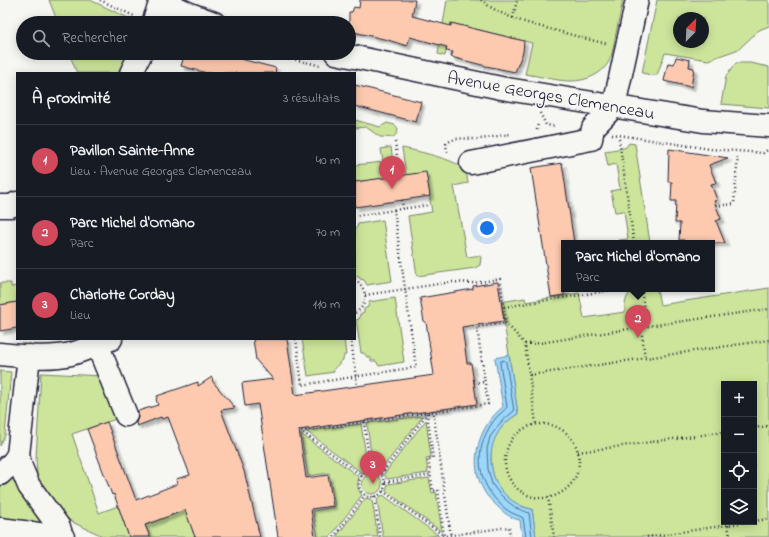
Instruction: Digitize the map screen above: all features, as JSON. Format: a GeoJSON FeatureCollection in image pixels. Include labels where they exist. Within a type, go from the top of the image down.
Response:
{"type":"FeatureCollection","features":[{"type":"Feature","properties":{"kind":"main road"},"geometry":{"type":"LineString","coordinates":[[150,16],[161,0],[195,16]]}},
{"type":"Feature","properties":{"kind":"main road"},"geometry":{"type":"LineString","coordinates":[[471,163],[591,139],[593,128],[614,106],[637,0]]}},
{"type":"Feature","properties":{"kind":"main road"},"geometry":{"type":"LineString","coordinates":[[132,72],[138,60]]}},
{"type":"Feature","properties":{"kind":"main road","name":"Avenue Georges Clemenceau"},"geometry":{"type":"LineString","coordinates":[[331,60],[703,121],[769,126]]}},
{"type":"Feature","properties":{"kind":"main road"},"geometry":{"type":"LineString","coordinates":[[0,206],[11,206],[16,204]]}},
{"type":"Feature","properties":{"kind":"main road"},"geometry":{"type":"LineString","coordinates":[[0,354],[54,356],[70,354],[104,342],[126,415]]}},
{"type":"Feature","properties":{"kind":"main road"},"geometry":{"type":"LineString","coordinates":[[29,356],[18,455],[29,486],[59,528],[63,537]]}},
{"type":"Feature","properties":{"kind":"main road"},"geometry":{"type":"LineString","coordinates":[[0,474],[18,455]]}},
{"type":"Feature","properties":{"kind":"main road"},"geometry":{"type":"LineString","coordinates":[[0,530],[63,537]]}},
{"type":"Feature","properties":{"kind":"path"},"geometry":{"type":"LineString","coordinates":[[100,0],[136,16]]}},
{"type":"Feature","properties":{"kind":"path"},"geometry":{"type":"LineString","coordinates":[[481,0],[486,5],[513,18],[549,29],[613,45]]}},
{"type":"Feature","properties":{"kind":"path"},"geometry":{"type":"LineString","coordinates":[[513,18],[517,0]]}},
{"type":"Feature","properties":{"kind":"path"},"geometry":{"type":"LineString","coordinates":[[535,134],[538,123]]}},
{"type":"Feature","properties":{"kind":"path"},"geometry":{"type":"LineString","coordinates":[[447,152],[446,144],[450,140],[456,138],[479,139],[516,133]]}},
{"type":"Feature","properties":{"kind":"path"},"geometry":{"type":"LineString","coordinates":[[607,134],[710,149],[763,153],[769,148]]}},
{"type":"Feature","properties":{"kind":"path"},"geometry":{"type":"LineString","coordinates":[[618,139],[634,240]]}},
{"type":"Feature","properties":{"kind":"path"},"geometry":{"type":"LineString","coordinates":[[395,142],[399,169]]}},
{"type":"Feature","properties":{"kind":"path"},"geometry":{"type":"LineString","coordinates":[[716,206],[734,204],[738,155]]}},
{"type":"Feature","properties":{"kind":"path"},"geometry":{"type":"LineString","coordinates":[[402,200],[403,209]]}},
{"type":"Feature","properties":{"kind":"path"},"geometry":{"type":"LineString","coordinates":[[356,216],[428,205]]}},
{"type":"Feature","properties":{"kind":"path"},"geometry":{"type":"LineString","coordinates":[[296,340],[302,385],[416,367],[394,210]]}},
{"type":"Feature","properties":{"kind":"path"},"geometry":{"type":"LineString","coordinates":[[356,280],[364,288],[365,295],[363,306],[356,312]]}},
{"type":"Feature","properties":{"kind":"path"},"geometry":{"type":"LineString","coordinates":[[365,295],[452,282],[473,283],[500,280],[506,323],[525,344],[536,424]]}},
{"type":"Feature","properties":{"kind":"path"},"geometry":{"type":"LineString","coordinates":[[504,307],[599,292]]}},
{"type":"Feature","properties":{"kind":"path"},"geometry":{"type":"LineString","coordinates":[[641,292],[647,326]]}},
{"type":"Feature","properties":{"kind":"path"},"geometry":{"type":"LineString","coordinates":[[525,344],[769,309]]}},
{"type":"Feature","properties":{"kind":"path"},"geometry":{"type":"LineString","coordinates":[[362,476],[301,431],[488,404],[477,327],[506,323]]}},
{"type":"Feature","properties":{"kind":"path"},"geometry":{"type":"LineString","coordinates":[[641,327],[645,358]]}},
{"type":"Feature","properties":{"kind":"path"},"geometry":{"type":"LineString","coordinates":[[351,340],[357,386]]}},
{"type":"Feature","properties":{"kind":"path"},"geometry":{"type":"LineString","coordinates":[[530,375],[769,340]]}},
{"type":"Feature","properties":{"kind":"path"},"geometry":{"type":"LineString","coordinates":[[474,383],[485,382]]}},
{"type":"Feature","properties":{"kind":"path"},"geometry":{"type":"LineString","coordinates":[[433,411],[451,536]]}},
{"type":"Feature","properties":{"kind":"path"},"geometry":{"type":"LineString","coordinates":[[381,474],[427,413]]}},
{"type":"Feature","properties":{"kind":"path"},"geometry":{"type":"LineString","coordinates":[[427,413],[433,458],[428,460],[430,475],[433,491],[438,490],[444,536]]}},
{"type":"Feature","properties":{"kind":"path"},"geometry":{"type":"LineString","coordinates":[[364,422],[371,471]]}},
{"type":"Feature","properties":{"kind":"path"},"geometry":{"type":"LineString","coordinates":[[545,424],[562,430],[569,436],[578,452],[579,462],[573,481],[557,494],[548,497],[531,496],[517,488],[508,474],[505,458],[510,442],[521,430],[528,426],[545,424]]}},
{"type":"Feature","properties":{"kind":"path"},"geometry":{"type":"LineString","coordinates":[[757,428],[769,426]]}},
{"type":"Feature","properties":{"kind":"path"},"geometry":{"type":"LineString","coordinates":[[578,452],[721,432]]}},
{"type":"Feature","properties":{"kind":"path"},"geometry":{"type":"LineString","coordinates":[[371,471],[381,474],[385,482],[383,491],[377,496],[371,497],[365,495],[360,486],[360,479],[362,476],[371,471]]}},
{"type":"Feature","properties":{"kind":"path"},"geometry":{"type":"LineString","coordinates":[[385,482],[430,475]]}},
{"type":"Feature","properties":{"kind":"path"},"geometry":{"type":"LineString","coordinates":[[383,491],[444,536]]}},
{"type":"Feature","properties":{"kind":"path"},"geometry":{"type":"LineString","coordinates":[[334,537],[365,495]]}},
{"type":"Feature","properties":{"kind":"path"},"geometry":{"type":"LineString","coordinates":[[374,496],[380,537]]}},
{"type":"Feature","properties":{"kind":"path"},"geometry":{"type":"LineString","coordinates":[[548,497],[554,537]]}},
{"type":"Feature","properties":{"kind":"path"},"geometry":{"type":"LineString","coordinates":[[757,521],[769,519]]}},
{"type":"Feature","properties":{"kind":"path"},"geometry":{"type":"LineString","coordinates":[[646,537],[671,535],[728,525],[730,537]]}},
{"type":"Feature","properties":{"kind":"path"},"geometry":{"type":"LineString","coordinates":[[438,537],[509,527],[510,537]]}},
{"type":"Feature","properties":{"kind":"green space"},"geometry":{"type":"Polygon","coordinates":[[[49,0],[90,0],[124,16],[55,16],[49,0]]]}},
{"type":"Feature","properties":{"kind":"green space"},"geometry":{"type":"Polygon","coordinates":[[[447,0],[623,0],[613,48],[608,63],[597,74],[582,80],[566,81],[525,74],[532,43],[451,23],[445,56],[438,54],[447,0]]]}},
{"type":"Feature","properties":{"kind":"green space"},"geometry":{"type":"Polygon","coordinates":[[[657,0],[769,0],[769,26],[759,30],[739,49],[708,60],[665,53],[657,75],[642,73],[657,0]]]}},
{"type":"Feature","properties":{"kind":"green space"},"geometry":{"type":"Polygon","coordinates":[[[72,60],[128,60],[122,72],[77,72],[72,60]]]}},
{"type":"Feature","properties":{"kind":"green space"},"geometry":{"type":"Polygon","coordinates":[[[736,63],[750,63],[769,67],[769,108],[721,104],[726,76],[736,63]]]}},
{"type":"Feature","properties":{"kind":"green space"},"geometry":{"type":"Polygon","coordinates":[[[356,120],[380,127],[387,123],[393,124],[397,127],[398,132],[393,137],[380,137],[366,127],[356,128],[356,120]]]}},
{"type":"Feature","properties":{"kind":"green space"},"geometry":{"type":"Polygon","coordinates":[[[629,143],[635,144],[650,240],[619,240],[628,239],[624,211],[615,212],[611,191],[620,189],[616,164],[608,166],[605,151],[626,147],[629,143]]]}},
{"type":"Feature","properties":{"kind":"green space"},"geometry":{"type":"Polygon","coordinates":[[[391,147],[395,177],[356,182],[356,165],[383,162],[381,149],[391,147]]]}},
{"type":"Feature","properties":{"kind":"green space"},"geometry":{"type":"Polygon","coordinates":[[[402,148],[444,159],[463,168],[467,175],[468,183],[454,186],[467,257],[480,256],[480,265],[475,268],[417,276],[408,216],[432,212],[426,173],[406,175],[402,148]]]}},
{"type":"Feature","properties":{"kind":"green space"},"geometry":{"type":"Polygon","coordinates":[[[383,220],[392,281],[367,285],[364,280],[356,276],[356,228],[358,224],[383,220]]]}},
{"type":"Feature","properties":{"kind":"green space"},"geometry":{"type":"Polygon","coordinates":[[[0,283],[11,283],[11,287],[16,286],[16,302],[0,305],[0,283]]]}},
{"type":"Feature","properties":{"kind":"green space"},"geometry":{"type":"Polygon","coordinates":[[[769,288],[769,537],[536,537],[532,509],[521,506],[511,500],[499,488],[495,481],[491,462],[491,449],[493,441],[504,425],[518,414],[501,302],[525,298],[526,302],[579,293],[584,318],[625,312],[625,302],[631,292],[658,292],[660,305],[769,288]]]}},
{"type":"Feature","properties":{"kind":"green space"},"geometry":{"type":"Polygon","coordinates":[[[395,298],[404,362],[379,366],[376,361],[371,361],[371,358],[367,357],[364,353],[361,353],[356,320],[359,319],[360,314],[364,312],[364,309],[368,307],[369,302],[395,298]]]}},
{"type":"Feature","properties":{"kind":"green space"},"geometry":{"type":"Polygon","coordinates":[[[302,340],[344,340],[346,355],[344,355],[343,360],[339,363],[339,365],[336,366],[334,372],[308,376],[302,340]]]}},
{"type":"Feature","properties":{"kind":"green space"},"geometry":{"type":"Polygon","coordinates":[[[0,371],[11,372],[5,435],[0,446],[0,371]]]}},
{"type":"Feature","properties":{"kind":"green space"},"geometry":{"type":"Polygon","coordinates":[[[41,373],[103,376],[119,418],[72,434],[99,513],[118,506],[129,537],[105,537],[72,522],[61,513],[42,487],[37,475],[36,458],[41,373]]]}},
{"type":"Feature","properties":{"kind":"green space"},"geometry":{"type":"Polygon","coordinates":[[[423,416],[380,471],[373,468],[367,423],[423,416]]]}},
{"type":"Feature","properties":{"kind":"green space"},"geometry":{"type":"Polygon","coordinates":[[[426,420],[431,457],[426,458],[428,473],[387,479],[384,474],[426,420]]]}},
{"type":"Feature","properties":{"kind":"green space"},"geometry":{"type":"Polygon","coordinates":[[[361,424],[368,469],[362,473],[306,431],[361,424]]]}},
{"type":"Feature","properties":{"kind":"green space"},"geometry":{"type":"Polygon","coordinates":[[[301,434],[359,477],[358,487],[362,495],[330,537],[318,537],[313,511],[335,507],[329,473],[308,476],[301,434]]]}},
{"type":"Feature","properties":{"kind":"green space"},"geometry":{"type":"Polygon","coordinates":[[[372,474],[379,477],[382,484],[379,491],[372,494],[365,491],[362,484],[365,477],[372,474]]]}},
{"type":"Feature","properties":{"kind":"green space"},"geometry":{"type":"Polygon","coordinates":[[[12,478],[15,480],[42,523],[0,520],[0,486],[12,478]]]}},
{"type":"Feature","properties":{"kind":"green space"},"geometry":{"type":"Polygon","coordinates":[[[429,478],[432,493],[436,492],[442,532],[386,491],[388,484],[429,478]]]}},
{"type":"Feature","properties":{"kind":"green space"},"geometry":{"type":"Polygon","coordinates":[[[383,495],[438,535],[424,537],[383,537],[377,499],[383,495]]]}},
{"type":"Feature","properties":{"kind":"green space"},"geometry":{"type":"Polygon","coordinates":[[[366,498],[372,500],[378,537],[336,537],[366,498]]]}},
{"type":"Feature","properties":{"kind":"green space"},"geometry":{"type":"Polygon","coordinates":[[[187,509],[191,520],[189,522],[191,521],[193,533],[197,537],[150,537],[145,525],[187,509]]]}},
{"type":"Feature","properties":{"kind":"water"},"geometry":{"type":"Polygon","coordinates":[[[509,355],[518,414],[506,423],[497,434],[492,447],[491,462],[494,478],[502,491],[518,504],[532,509],[536,537],[522,537],[520,520],[510,517],[487,496],[484,492],[476,467],[478,445],[482,434],[495,415],[503,407],[495,358],[509,355]]]}},
{"type":"Feature","properties":{"kind":"building"},"geometry":{"type":"Polygon","coordinates":[[[360,0],[415,0],[412,16],[451,26],[451,23],[524,41],[523,52],[515,72],[451,57],[453,52],[446,51],[447,47],[410,37],[407,46],[356,33],[356,16],[349,16],[349,12],[352,12],[354,7],[359,8],[360,0]]]}},
{"type":"Feature","properties":{"kind":"building"},"geometry":{"type":"Polygon","coordinates":[[[676,57],[690,60],[689,67],[694,68],[691,87],[664,81],[668,63],[674,64],[676,57]]]}},
{"type":"Feature","properties":{"kind":"building"},"geometry":{"type":"Polygon","coordinates":[[[183,60],[245,60],[276,68],[275,72],[203,72],[181,66],[183,60]]]}},
{"type":"Feature","properties":{"kind":"building"},"geometry":{"type":"Polygon","coordinates":[[[356,85],[421,102],[416,122],[356,106],[356,85]]]}},
{"type":"Feature","properties":{"kind":"building"},"geometry":{"type":"Polygon","coordinates":[[[669,149],[728,158],[709,165],[716,183],[711,184],[717,200],[714,201],[721,219],[716,221],[725,243],[715,243],[715,240],[679,240],[680,223],[675,223],[676,201],[671,201],[672,182],[668,182],[669,149]]]}},
{"type":"Feature","properties":{"kind":"building"},"geometry":{"type":"Polygon","coordinates":[[[562,163],[574,240],[561,240],[561,292],[564,292],[564,295],[551,297],[531,168],[562,163]]]}},
{"type":"Feature","properties":{"kind":"building"},"geometry":{"type":"Polygon","coordinates":[[[426,172],[430,196],[356,207],[356,182],[426,172]]]}},
{"type":"Feature","properties":{"kind":"building"},"geometry":{"type":"Polygon","coordinates":[[[498,282],[504,321],[462,327],[467,363],[471,363],[477,404],[299,430],[306,478],[328,475],[333,506],[311,509],[315,537],[278,537],[258,404],[245,406],[242,383],[273,379],[256,360],[253,340],[287,340],[295,395],[434,375],[426,322],[424,322],[420,298],[473,289],[473,286],[498,282]]]}},
{"type":"Feature","properties":{"kind":"building"},"geometry":{"type":"Polygon","coordinates":[[[16,302],[16,328],[0,331],[0,305],[16,302]]]}},
{"type":"Feature","properties":{"kind":"building"},"geometry":{"type":"Polygon","coordinates":[[[212,377],[213,382],[235,408],[221,410],[244,471],[260,537],[195,537],[185,510],[145,525],[150,537],[129,537],[114,494],[112,495],[87,429],[107,422],[136,500],[177,484],[176,479],[190,475],[168,417],[162,419],[161,417],[137,426],[138,411],[158,405],[156,399],[157,396],[198,382],[198,386],[212,377]]]}},
{"type":"Feature","properties":{"kind":"place","name":"Pavillon Sainte-Anne"},"geometry":{"type":"Point","coordinates":[392,189]}},
{"type":"Feature","properties":{"kind":"place","name":"Parc Michel d'Ornano"},"geometry":{"type":"Point","coordinates":[638,338]}},
{"type":"Feature","properties":{"kind":"place","name":"Charlotte Corday"},"geometry":{"type":"Point","coordinates":[373,484]}}]}
